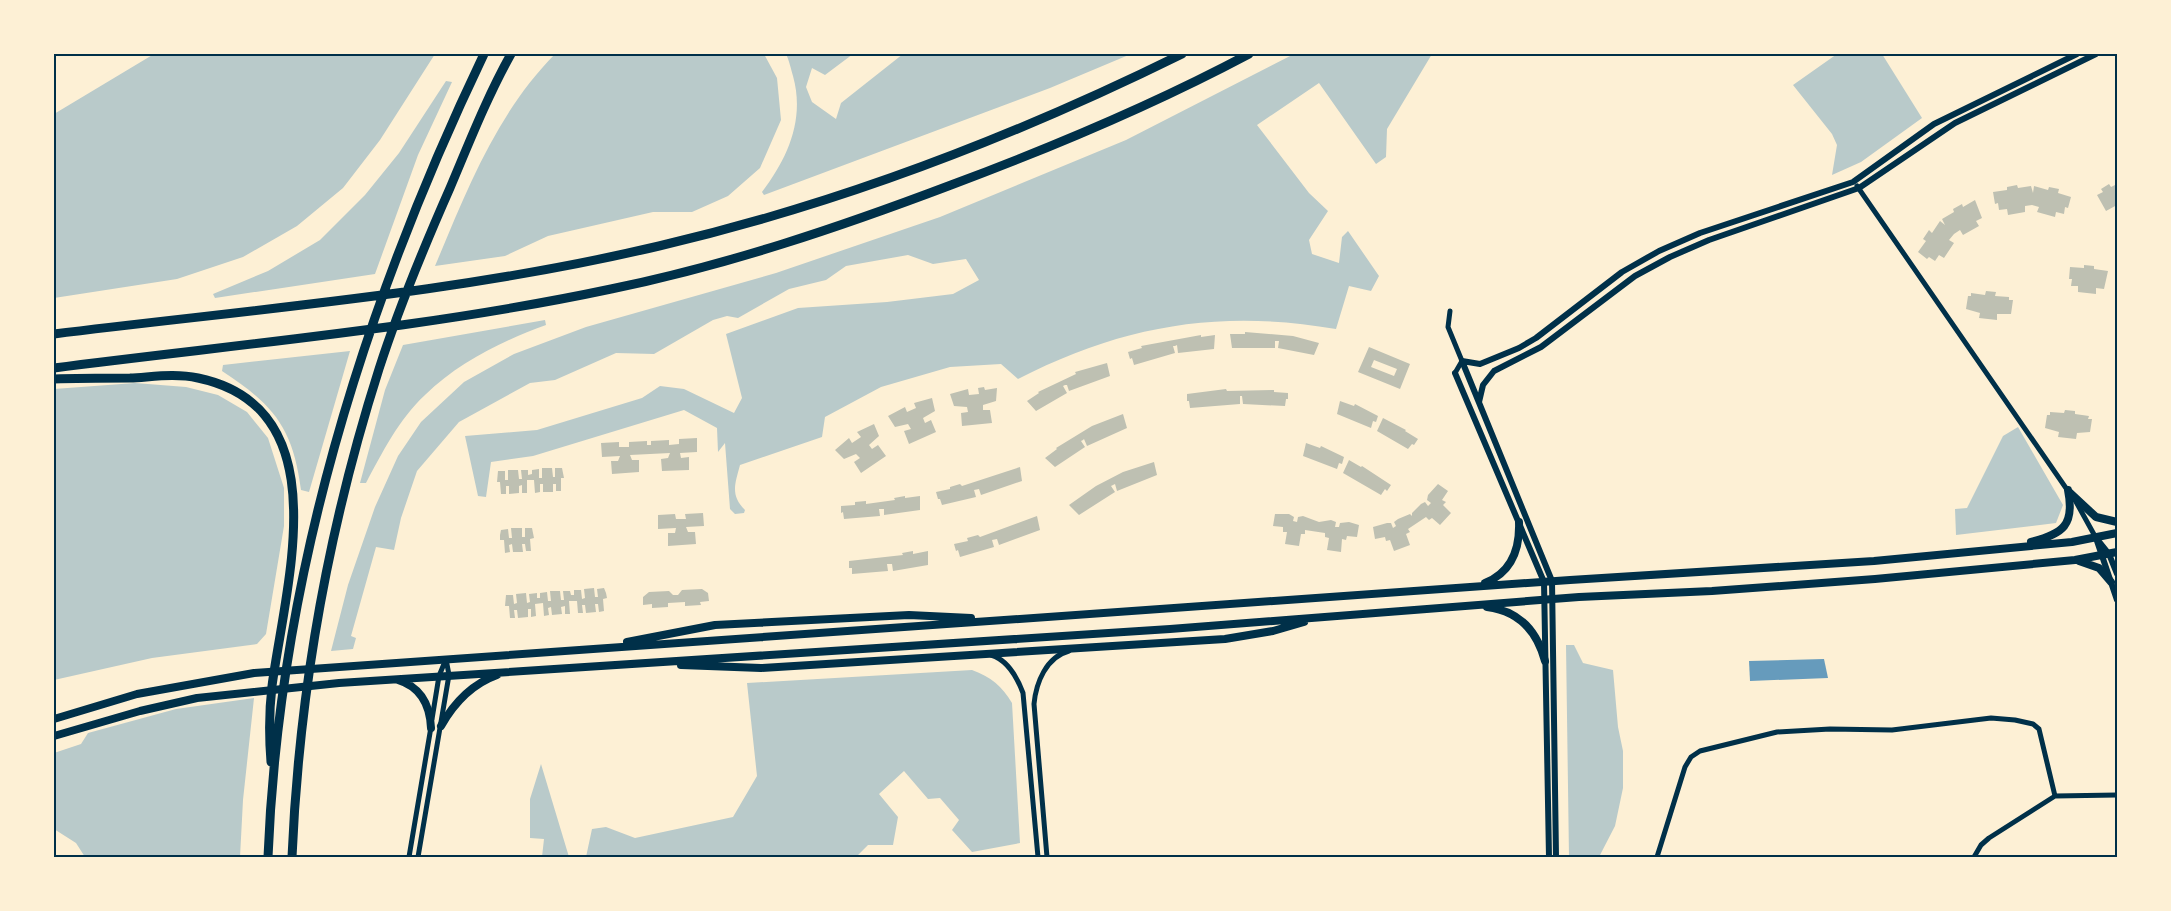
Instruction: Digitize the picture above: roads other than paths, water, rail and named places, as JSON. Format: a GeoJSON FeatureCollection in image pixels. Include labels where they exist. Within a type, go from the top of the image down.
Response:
{"type":"FeatureCollection","features":[{"type":"Feature","properties":{"kind":"highway"},"geometry":{"type":"LineString","coordinates":[[268,857],[272,789],[293,629],[328,470],[356,369],[387,280],[420,196],[484,54]]}},
{"type":"Feature","properties":{"kind":"highway"},"geometry":{"type":"LineString","coordinates":[[292,857],[302,734],[311,667],[328,557],[349,474],[379,368],[413,277],[473,133],[511,54]]}},
{"type":"Feature","properties":{"kind":"highway"},"geometry":{"type":"LineString","coordinates":[[54,334],[348,299],[439,286],[574,264],[658,246],[779,215],[963,150],[1058,111],[1182,54]]}},
{"type":"Feature","properties":{"kind":"highway"},"geometry":{"type":"LineString","coordinates":[[54,368],[424,321],[612,289],[698,269],[861,219],[1059,143],[1146,106],[1249,54]]}},
{"type":"Feature","properties":{"kind":"highway"},"geometry":{"type":"LineString","coordinates":[[54,378],[168,375],[197,378],[221,384],[240,395],[258,408],[272,425],[291,468],[294,519],[285,605],[272,688],[269,742],[272,789]]}},
{"type":"Feature","properties":{"kind":"main road"},"geometry":{"type":"LineString","coordinates":[[2068,490],[2096,517],[2117,522]]}},
{"type":"Feature","properties":{"kind":"main road"},"geometry":{"type":"LineString","coordinates":[[2002,549],[2058,533],[2066,525],[2070,513],[2068,490]]}},
{"type":"Feature","properties":{"kind":"main road"},"geometry":{"type":"LineString","coordinates":[[1479,586],[1493,580],[1510,563],[1516,552],[1519,538],[1519,522]]}},
{"type":"Feature","properties":{"kind":"main road"},"geometry":{"type":"LineString","coordinates":[[54,719],[137,694],[194,682],[254,673],[341,665],[1548,581],[1855,562],[2002,549],[2096,538],[2117,533]]}},
{"type":"Feature","properties":{"kind":"main road"},"geometry":{"type":"LineString","coordinates":[[54,736],[140,711],[197,698],[253,690],[449,675],[1318,618],[1548,599],[1866,580],[2075,560],[2113,553]]}},
{"type":"Feature","properties":{"kind":"main road"},"geometry":{"type":"LineString","coordinates":[[2075,560],[2092,564],[2104,573],[2111,582]]}},
{"type":"Feature","properties":{"kind":"main road"},"geometry":{"type":"LineString","coordinates":[[1470,606],[1490,607],[1507,612],[1522,620],[1540,643],[1545,661]]}},
{"type":"Feature","properties":{"kind":"main road"},"geometry":{"type":"LineString","coordinates":[[603,647],[715,625],[909,614],[993,620]]}},
{"type":"Feature","properties":{"kind":"main road"},"geometry":{"type":"LineString","coordinates":[[649,663],[761,668],[1080,648],[1249,636],[1318,618]]}},
{"type":"Feature","properties":{"kind":"main road"},"geometry":{"type":"LineString","coordinates":[[441,726],[448,713],[465,694],[491,678],[508,672]]}},
{"type":"Feature","properties":{"kind":"main road"},"geometry":{"type":"LineString","coordinates":[[394,679],[405,682],[422,696],[430,714],[430,728]]}},
{"type":"Feature","properties":{"kind":"street"},"geometry":{"type":"LineString","coordinates":[[1462,361],[1480,364],[1519,348],[1536,338],[1622,272],[1659,251],[1700,233],[1853,182],[1934,124],[2076,54]]}},
{"type":"Feature","properties":{"kind":"street"},"geometry":{"type":"LineString","coordinates":[[1479,402],[1483,385],[1494,370],[1541,346],[1635,276],[1670,257],[1709,240],[1859,188],[1955,123],[2096,54]]}},
{"type":"Feature","properties":{"kind":"street"},"geometry":{"type":"LineString","coordinates":[[1853,182],[2068,490],[2096,538],[2100,556],[2117,600]]}},
{"type":"Feature","properties":{"kind":"street"},"geometry":{"type":"LineString","coordinates":[[1450,311],[1448,327],[1548,581],[1556,857]]}},
{"type":"Feature","properties":{"kind":"street"},"geometry":{"type":"LineString","coordinates":[[1462,361],[1455,373],[1519,522],[1548,581]]}},
{"type":"Feature","properties":{"kind":"street"},"geometry":{"type":"LineString","coordinates":[[2096,538],[2113,553],[2117,574]]}},
{"type":"Feature","properties":{"kind":"street"},"geometry":{"type":"LineString","coordinates":[[1548,599],[1545,661],[1548,857]]}},
{"type":"Feature","properties":{"kind":"street"},"geometry":{"type":"LineString","coordinates":[[1047,857],[1034,704],[1035,691],[1046,667],[1055,658],[1065,652],[1080,648]]}},
{"type":"Feature","properties":{"kind":"street"},"geometry":{"type":"LineString","coordinates":[[985,654],[996,657],[1012,670],[1023,693],[1038,857]]}},
{"type":"Feature","properties":{"kind":"street"},"geometry":{"type":"LineString","coordinates":[[418,857],[449,675],[446,658]]}},
{"type":"Feature","properties":{"kind":"street"},"geometry":{"type":"LineString","coordinates":[[409,857],[439,676],[446,658]]}},
{"type":"Feature","properties":{"kind":"street"},"geometry":{"type":"LineString","coordinates":[[1657,857],[1685,767],[1691,757],[1700,751],[1776,732],[1837,728],[1892,730],[1990,718],[2033,724],[2039,729],[2043,739],[2055,796]]}},
{"type":"Feature","properties":{"kind":"street"},"geometry":{"type":"LineString","coordinates":[[1974,857],[1981,845],[1989,838],[2055,796],[2117,795]]}},
{"type":"Feature","properties":{"kind":"water"},"geometry":{"type":"Polygon","coordinates":[[[1824,659],[1828,678],[1750,681],[1749,661],[1824,659]]]}}]}
